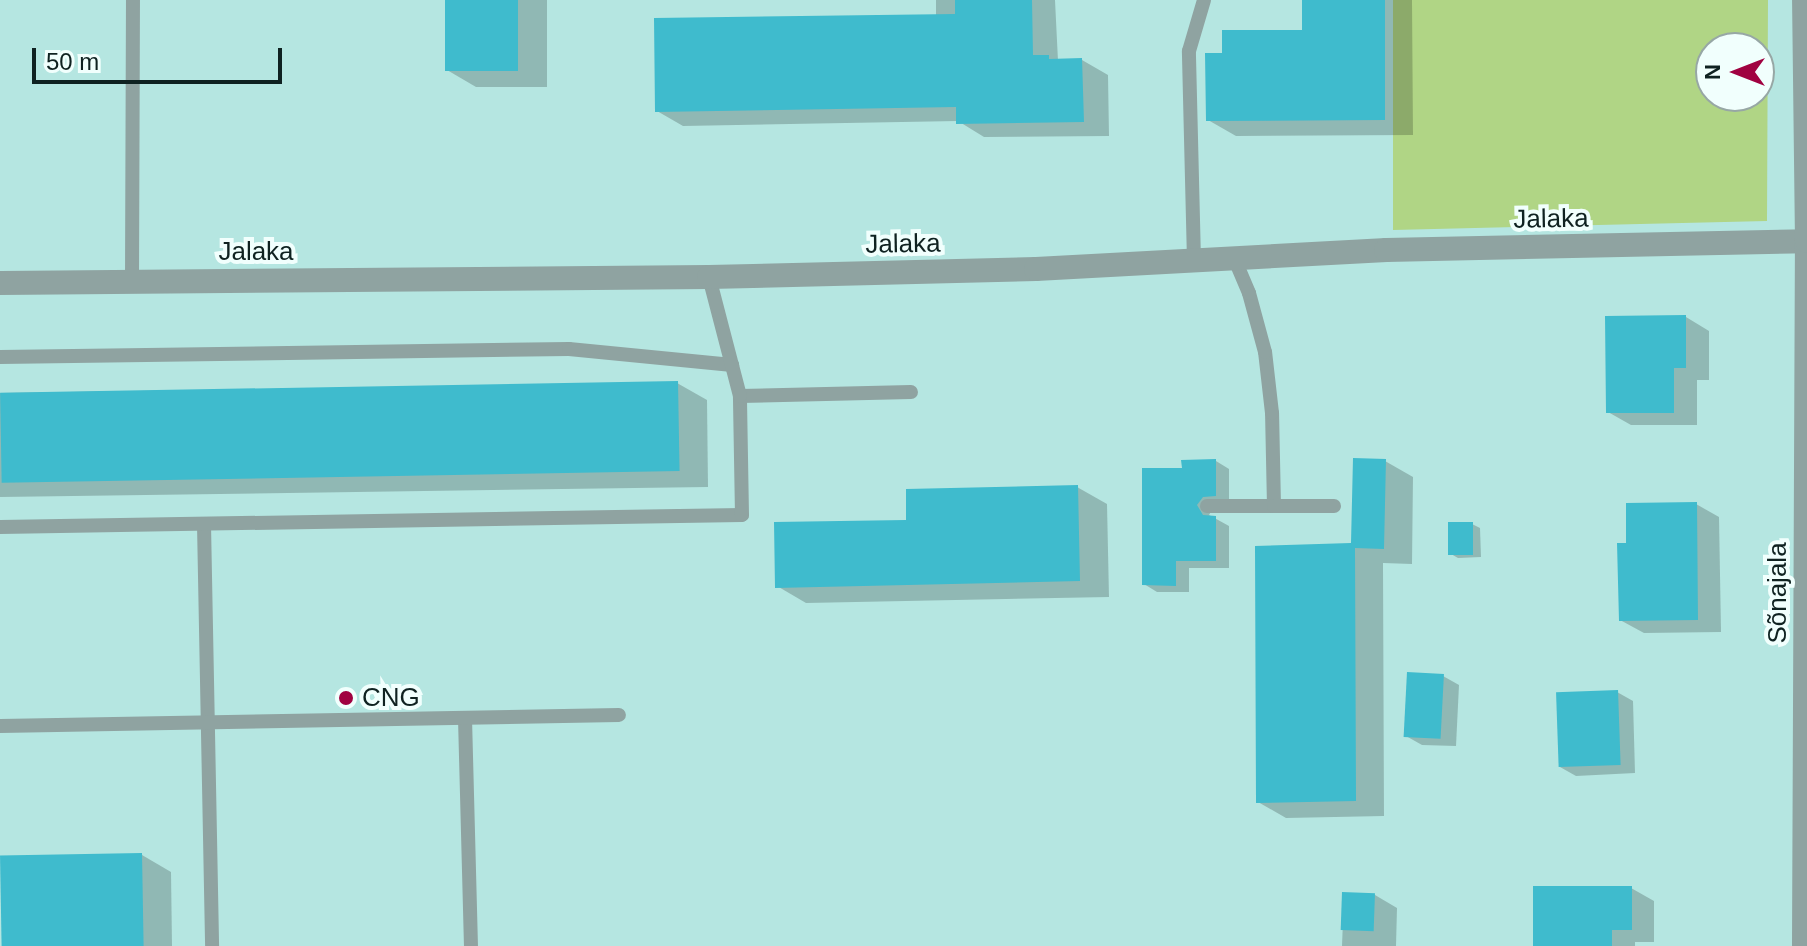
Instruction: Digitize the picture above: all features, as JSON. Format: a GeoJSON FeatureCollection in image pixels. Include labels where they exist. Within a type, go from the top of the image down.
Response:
{"type":"FeatureCollection","features":[{"type":"Feature","properties":{"kind":"street","name":"Sõnajala"},"geometry":{"type":"LineString","coordinates":[[1804,0],[1807,241],[1804,946]]}},
{"type":"Feature","properties":{"kind":"street","name":"Jalaka"},"geometry":{"type":"LineString","coordinates":[[0,283],[709,277],[1036,269],[1386,250],[1807,241]]}},
{"type":"Feature","properties":{"kind":"lane"},"geometry":{"type":"LineString","coordinates":[[132,281],[133,0]]}},
{"type":"Feature","properties":{"kind":"lane"},"geometry":{"type":"LineString","coordinates":[[1194,261],[1189,51],[1204,0]]}},
{"type":"Feature","properties":{"kind":"lane"},"geometry":{"type":"LineString","coordinates":[[1234,258],[1249,293],[1265,352],[1272,413],[1274,506]]}},
{"type":"Feature","properties":{"kind":"lane"},"geometry":{"type":"LineString","coordinates":[[0,527],[742,515],[740,396],[709,277]]}},
{"type":"Feature","properties":{"kind":"lane"},"geometry":{"type":"LineString","coordinates":[[0,357],[569,349],[732,365]]}},
{"type":"Feature","properties":{"kind":"lane"},"geometry":{"type":"LineString","coordinates":[[740,396],[911,392]]}},
{"type":"Feature","properties":{"kind":"lane"},"geometry":{"type":"LineString","coordinates":[[1207,506],[1334,506]]}},
{"type":"Feature","properties":{"kind":"lane"},"geometry":{"type":"LineString","coordinates":[[204,524],[212,946]]}},
{"type":"Feature","properties":{"kind":"lane"},"geometry":{"type":"LineString","coordinates":[[0,726],[619,715]]}},
{"type":"Feature","properties":{"kind":"lane"},"geometry":{"type":"LineString","coordinates":[[465,718],[471,946]]}},
{"type":"Feature","properties":{"kind":"green space"},"geometry":{"type":"Polygon","coordinates":[[[1393,0],[1768,0],[1768,32],[1695,32],[1695,112],[1767,112],[1767,221],[1393,230],[1393,0]]]}},
{"type":"Feature","properties":{"kind":"building"},"geometry":{"type":"Polygon","coordinates":[[[445,0],[518,0],[518,71],[445,71],[445,0]]]}},
{"type":"Feature","properties":{"kind":"building"},"geometry":{"type":"Polygon","coordinates":[[[955,0],[1032,0],[1033,55],[1049,55],[1049,59],[1082,58],[1084,122],[956,124],[956,107],[655,112],[654,18],[955,14],[955,0]]]}},
{"type":"Feature","properties":{"kind":"building"},"geometry":{"type":"Polygon","coordinates":[[[1302,0],[1385,0],[1385,120],[1206,121],[1205,53],[1222,53],[1222,30],[1302,30],[1302,0]]]}},
{"type":"Feature","properties":{"kind":"building"},"geometry":{"type":"Polygon","coordinates":[[[1686,315],[1686,368],[1674,368],[1674,413],[1606,413],[1605,316],[1686,315]]]}},
{"type":"Feature","properties":{"kind":"building"},"geometry":{"type":"Polygon","coordinates":[[[678,381],[680,471],[2,483],[0,393],[678,381]]]}},
{"type":"Feature","properties":{"kind":"building"},"geometry":{"type":"Polygon","coordinates":[[[1353,458],[1386,459],[1384,549],[1355,548],[1356,801],[1256,803],[1255,546],[1351,543],[1353,458]]]}},
{"type":"Feature","properties":{"kind":"building"},"geometry":{"type":"Polygon","coordinates":[[[1216,459],[1216,496],[1203,497],[1197,505],[1203,515],[1216,516],[1216,561],[1176,561],[1176,586],[1142,585],[1142,468],[1182,468],[1181,460],[1216,459]]]}},
{"type":"Feature","properties":{"kind":"building"},"geometry":{"type":"Polygon","coordinates":[[[1078,485],[1080,581],[775,588],[774,522],[906,520],[906,489],[1078,485]]]}},
{"type":"Feature","properties":{"kind":"building"},"geometry":{"type":"Polygon","coordinates":[[[1697,502],[1698,620],[1619,621],[1617,543],[1626,543],[1626,503],[1697,502]]]}},
{"type":"Feature","properties":{"kind":"building"},"geometry":{"type":"Polygon","coordinates":[[[1448,522],[1473,522],[1473,555],[1448,555],[1448,522]]]}},
{"type":"Feature","properties":{"kind":"building"},"geometry":{"type":"Polygon","coordinates":[[[1407,672],[1444,674],[1441,739],[1404,737],[1407,672]]]}},
{"type":"Feature","properties":{"kind":"building"},"geometry":{"type":"Polygon","coordinates":[[[1618,690],[1621,765],[1559,767],[1556,692],[1618,690]]]}},
{"type":"Feature","properties":{"kind":"building"},"geometry":{"type":"Polygon","coordinates":[[[142,853],[144,946],[2,946],[0,855],[142,853]]]}},
{"type":"Feature","properties":{"kind":"building"},"geometry":{"type":"Polygon","coordinates":[[[1533,886],[1632,886],[1632,930],[1612,930],[1612,946],[1533,946],[1533,886]]]}},
{"type":"Feature","properties":{"kind":"building"},"geometry":{"type":"Polygon","coordinates":[[[1342,892],[1375,893],[1374,931],[1341,930],[1342,892]]]}},
{"type":"Feature","properties":{"kind":"place","name":"CNG"},"geometry":{"type":"Point","coordinates":[346,698]}}]}
